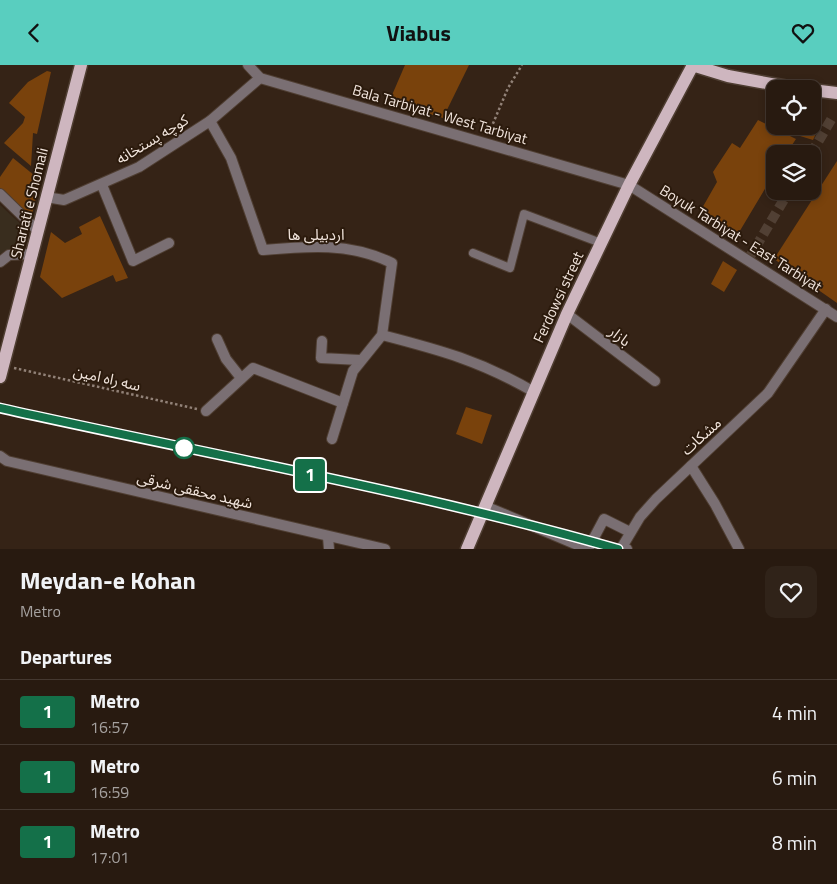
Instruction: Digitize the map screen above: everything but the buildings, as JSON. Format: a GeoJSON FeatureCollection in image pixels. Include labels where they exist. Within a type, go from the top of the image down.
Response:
{"type":"FeatureCollection","features":[{"type":"Feature","properties":{"kind":"main road","name":"Shariati e Shomali"},"geometry":{"type":"LineString","coordinates":[[1,372],[81,65]]}},
{"type":"Feature","properties":{"kind":"main road"},"geometry":{"type":"LineString","coordinates":[[692,65],[728,76],[766,83]]}},
{"type":"Feature","properties":{"kind":"main road","name":"Ferdowsi street"},"geometry":{"type":"LineString","coordinates":[[467,549],[567,314],[629,185],[692,65]]}},
{"type":"Feature","properties":{"kind":"main road"},"geometry":{"type":"LineString","coordinates":[[821,91],[837,93]]}},
{"type":"Feature","properties":{"kind":"street"},"geometry":{"type":"LineString","coordinates":[[248,65],[260,78]]}},
{"type":"Feature","properties":{"kind":"street","name":"کوچه پستخانه"},"geometry":{"type":"LineString","coordinates":[[46,197],[64,200],[102,185],[146,162],[210,121],[260,78]]}},
{"type":"Feature","properties":{"kind":"street","name":"Bala Tarbiyat - West Tarbiyat"},"geometry":{"type":"LineString","coordinates":[[260,78],[629,185]]}},
{"type":"Feature","properties":{"kind":"street","name":"اردبیلی ها"},"geometry":{"type":"LineString","coordinates":[[210,121],[231,158],[263,251],[318,246],[342,247],[361,251],[392,263],[382,335]]}},
{"type":"Feature","properties":{"kind":"street"},"geometry":{"type":"LineString","coordinates":[[102,185],[133,261],[169,243]]}},
{"type":"Feature","properties":{"kind":"street","name":"Boyuk Tarbiyat - East Tarbiyat"},"geometry":{"type":"LineString","coordinates":[[629,185],[837,317]]}},
{"type":"Feature","properties":{"kind":"street"},"geometry":{"type":"LineString","coordinates":[[0,194],[38,231]]}},
{"type":"Feature","properties":{"kind":"street"},"geometry":{"type":"LineString","coordinates":[[0,262],[9,255],[33,253]]}},
{"type":"Feature","properties":{"kind":"street","name":"مشکات"},"geometry":{"type":"LineString","coordinates":[[630,532],[656,499],[768,393],[826,309]]}},
{"type":"Feature","properties":{"kind":"street","name":"بازار"},"geometry":{"type":"LineString","coordinates":[[567,314],[655,381]]}},
{"type":"Feature","properties":{"kind":"street"},"geometry":{"type":"LineString","coordinates":[[332,439],[353,371],[382,335],[442,349],[496,370],[534,392]]}},
{"type":"Feature","properties":{"kind":"street"},"geometry":{"type":"LineString","coordinates":[[217,339],[226,359],[241,378]]}},
{"type":"Feature","properties":{"kind":"street"},"geometry":{"type":"LineString","coordinates":[[322,341],[321,359],[360,360]]}},
{"type":"Feature","properties":{"kind":"street"},"geometry":{"type":"LineString","coordinates":[[206,411],[253,368],[343,403]]}},
{"type":"Feature","properties":{"kind":"street","name":"شهید محققی شرقی"},"geometry":{"type":"LineString","coordinates":[[0,456],[7,461],[385,549]]}},
{"type":"Feature","properties":{"kind":"street"},"geometry":{"type":"LineString","coordinates":[[691,466],[715,504],[739,549]]}},
{"type":"Feature","properties":{"kind":"street"},"geometry":{"type":"LineString","coordinates":[[485,506],[588,549],[604,519],[630,532],[622,547],[627,549]]}},
{"type":"Feature","properties":{"kind":"street"},"geometry":{"type":"LineString","coordinates":[[328,537],[329,549]]}},
{"type":"Feature","properties":{"kind":"lane"},"geometry":{"type":"LineString","coordinates":[[473,253],[510,268],[524,214],[601,243]]}},
{"type":"Feature","properties":{"kind":"path"},"geometry":{"type":"LineString","coordinates":[[486,143],[496,112],[522,65]]}},
{"type":"Feature","properties":{"kind":"path","name":"سه راه امین"},"geometry":{"type":"LineString","coordinates":[[1,372],[206,411]]}},
{"type":"Feature","properties":{"kind":"shaded area"},"geometry":{"type":"Polygon","coordinates":[[[0,205],[27,230],[23,248],[6,250],[0,254],[0,205]]]}},
{"type":"Feature","properties":{"kind":"tunnel"},"geometry":{"type":"LineString","coordinates":[[816,145],[832,118]]}},
{"type":"Feature","properties":{"kind":"tunnel"},"geometry":{"type":"LineString","coordinates":[[748,260],[784,200]]}},
{"type":"Feature","properties":{"kind":"metro line","name":"1"},"geometry":{"type":"LineString","coordinates":[[0,408],[428,500],[544,528],[618,549]]}}]}
